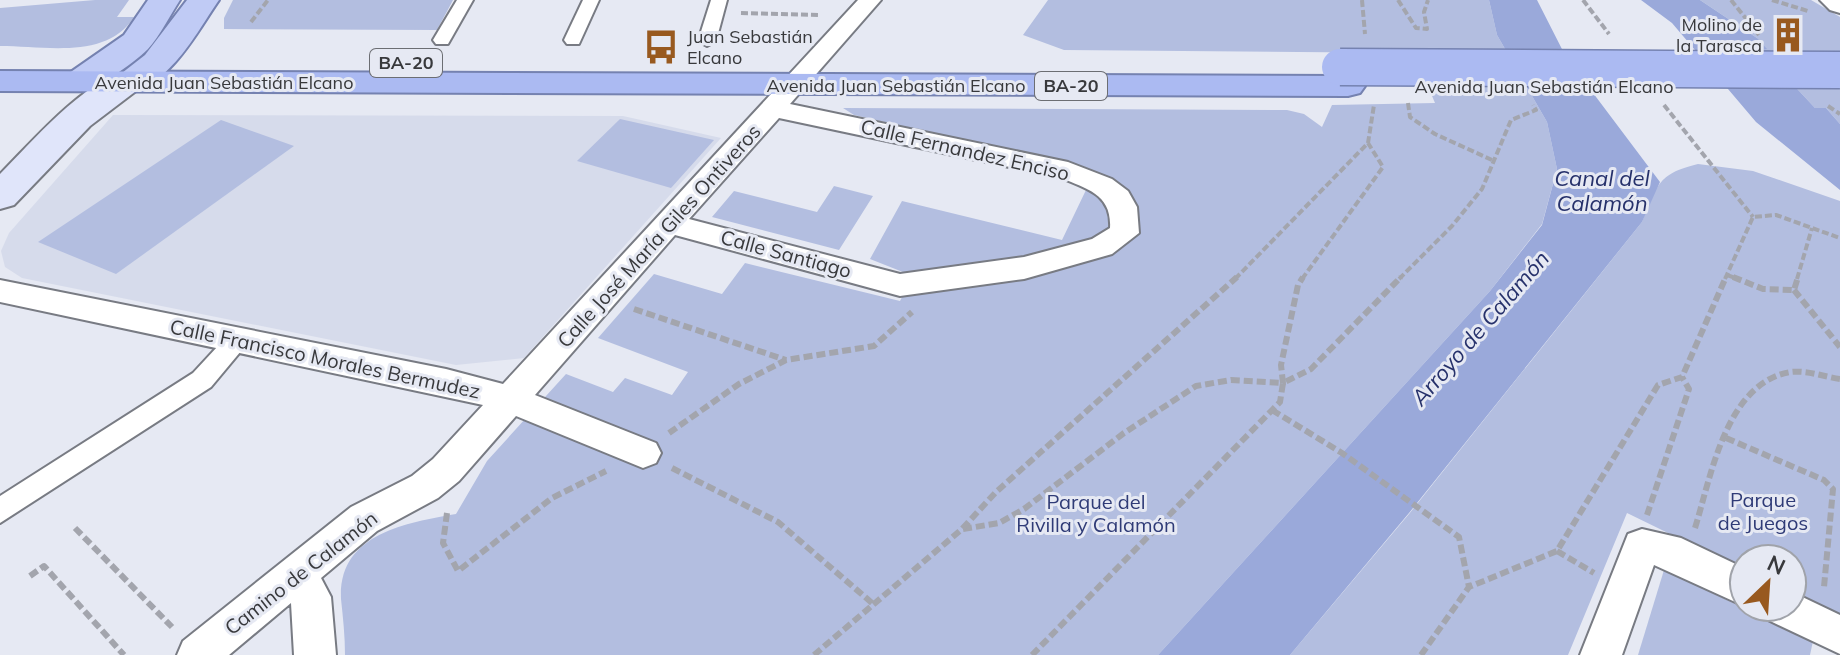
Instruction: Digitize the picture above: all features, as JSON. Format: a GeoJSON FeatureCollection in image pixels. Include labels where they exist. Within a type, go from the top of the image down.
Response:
{"type":"FeatureCollection","features":[{"type":"Feature","properties":{"kind":"highway","name":"Avenida Juan Sebastián Elcano"},"geometry":{"type":"LineString","coordinates":[[0,61],[131,69],[794,86],[1354,84],[1840,88]]}},
{"type":"Feature","properties":{"kind":"highway","name":"Avenida Juan Sebastián Elcano"},"geometry":{"type":"LineString","coordinates":[[0,81],[77,83],[131,69]]}},
{"type":"Feature","properties":{"kind":"highway","name":"Avenida Juan Sebastián Elcano"},"geometry":{"type":"LineString","coordinates":[[1354,84],[1840,70]]}},
{"type":"Feature","properties":{"kind":"main road"},"geometry":{"type":"LineString","coordinates":[[131,69],[136,42],[164,0]]}},
{"type":"Feature","properties":{"kind":"main road"},"geometry":{"type":"LineString","coordinates":[[0,196],[77,118],[203,0]]}},
{"type":"Feature","properties":{"kind":"main road"},"geometry":{"type":"LineString","coordinates":[[0,158],[77,83]]}},
{"type":"Feature","properties":{"kind":"street"},"geometry":{"type":"LineString","coordinates":[[442,40],[465,0]]}},
{"type":"Feature","properties":{"kind":"street"},"geometry":{"type":"LineString","coordinates":[[573,40],[591,0]]}},
{"type":"Feature","properties":{"kind":"street","name":"Calle José María Giles Ontiveros"},"geometry":{"type":"LineString","coordinates":[[512,400],[870,0]]}},
{"type":"Feature","properties":{"kind":"street"},"geometry":{"type":"LineString","coordinates":[[1834,0],[1840,4]]}},
{"type":"Feature","properties":{"kind":"street"},"geometry":{"type":"LineString","coordinates":[[707,41],[717,6]]}},
{"type":"Feature","properties":{"kind":"street","name":"Calle Fernandez Enciso"},"geometry":{"type":"LineString","coordinates":[[794,86],[1068,171],[1102,184],[1121,197],[1128,213],[1124,233],[1102,247],[1024,268],[962,279],[900,285]]}},
{"type":"Feature","properties":{"kind":"street","name":"Calle Santiago"},"geometry":{"type":"LineString","coordinates":[[671,224],[900,285]]}},
{"type":"Feature","properties":{"kind":"street","name":"Calle Francisco Morales Bermudez"},"geometry":{"type":"LineString","coordinates":[[0,291],[446,382],[512,400],[643,453]]}},
{"type":"Feature","properties":{"kind":"street"},"geometry":{"type":"LineString","coordinates":[[0,511],[202,380],[239,339]]}},
{"type":"Feature","properties":{"kind":"street","name":"Camino de Calamón"},"geometry":{"type":"LineString","coordinates":[[199,655],[364,519],[436,479],[512,400]]}},
{"type":"Feature","properties":{"kind":"street"},"geometry":{"type":"LineString","coordinates":[[1601,655],[1638,550],[1645,545],[1728,580]]}},
{"type":"Feature","properties":{"kind":"street"},"geometry":{"type":"LineString","coordinates":[[297,574],[311,597],[315,655]]}},
{"type":"Feature","properties":{"kind":"street"},"geometry":{"type":"LineString","coordinates":[[1808,619],[1830,630]]}},
{"type":"Feature","properties":{"kind":"path"},"geometry":{"type":"LineString","coordinates":[[251,22],[268,0]]}},
{"type":"Feature","properties":{"kind":"path"},"geometry":{"type":"LineString","coordinates":[[1362,0],[1366,38]]}},
{"type":"Feature","properties":{"kind":"path"},"geometry":{"type":"LineString","coordinates":[[1398,0],[1416,28],[1427,29],[1424,12],[1428,0]]}},
{"type":"Feature","properties":{"kind":"path"},"geometry":{"type":"LineString","coordinates":[[1583,0],[1616,43]]}},
{"type":"Feature","properties":{"kind":"path"},"geometry":{"type":"LineString","coordinates":[[1731,0],[1769,43]]}},
{"type":"Feature","properties":{"kind":"path"},"geometry":{"type":"LineString","coordinates":[[717,6],[833,15]]}},
{"type":"Feature","properties":{"kind":"path"},"geometry":{"type":"LineString","coordinates":[[1032,655],[1280,402],[1283,383],[1281,365],[1298,285],[1383,167],[1368,143],[1354,84]]}},
{"type":"Feature","properties":{"kind":"path"},"geometry":{"type":"LineString","coordinates":[[1407,99],[1410,117],[1435,134],[1492,160]]}},
{"type":"Feature","properties":{"kind":"path"},"geometry":{"type":"LineString","coordinates":[[1664,104],[1738,194],[1753,217]]}},
{"type":"Feature","properties":{"kind":"path"},"geometry":{"type":"LineString","coordinates":[[962,529],[999,523],[1024,509],[1124,433],[1196,386],[1231,380],[1283,383],[1311,369],[1452,226],[1482,189],[1511,120],[1536,110],[1533,105]]}},
{"type":"Feature","properties":{"kind":"path"},"geometry":{"type":"LineString","coordinates":[[814,655],[962,529],[996,492],[1261,256],[1368,143]]}},
{"type":"Feature","properties":{"kind":"path"},"geometry":{"type":"LineString","coordinates":[[1753,217],[1776,215],[1840,238]]}},
{"type":"Feature","properties":{"kind":"path"},"geometry":{"type":"LineString","coordinates":[[1421,655],[1469,587],[1557,551],[1658,385],[1682,377],[1753,217]]}},
{"type":"Feature","properties":{"kind":"path"},"geometry":{"type":"LineString","coordinates":[[1794,290],[1812,228]]}},
{"type":"Feature","properties":{"kind":"path"},"geometry":{"type":"LineString","coordinates":[[1727,275],[1763,289],[1794,290],[1840,347]]}},
{"type":"Feature","properties":{"kind":"path"},"geometry":{"type":"LineString","coordinates":[[436,479],[446,490],[448,505],[443,543],[458,571],[552,498],[643,453],[739,384],[786,360],[874,346],[915,310],[962,279]]}},
{"type":"Feature","properties":{"kind":"path"},"geometry":{"type":"LineString","coordinates":[[603,299],[786,360]]}},
{"type":"Feature","properties":{"kind":"path"},"geometry":{"type":"LineString","coordinates":[[1684,559],[1735,412],[1754,387],[1790,372],[1840,379]]}},
{"type":"Feature","properties":{"kind":"path"},"geometry":{"type":"LineString","coordinates":[[1645,545],[1642,531],[1689,389],[1682,377]]}},
{"type":"Feature","properties":{"kind":"path"},"geometry":{"type":"LineString","coordinates":[[1272,410],[1354,462],[1459,537],[1469,587]]}},
{"type":"Feature","properties":{"kind":"path"},"geometry":{"type":"LineString","coordinates":[[1726,438],[1837,487],[1830,630]]}},
{"type":"Feature","properties":{"kind":"path"},"geometry":{"type":"LineString","coordinates":[[643,453],[778,522],[872,603]]}},
{"type":"Feature","properties":{"kind":"path"},"geometry":{"type":"LineString","coordinates":[[75,528],[199,655]]}},
{"type":"Feature","properties":{"kind":"path"},"geometry":{"type":"LineString","coordinates":[[1557,551],[1623,589]]}},
{"type":"Feature","properties":{"kind":"path"},"geometry":{"type":"LineString","coordinates":[[30,576],[44,566],[124,655]]}},
{"type":"Feature","properties":{"kind":"shaded area"},"geometry":{"type":"Polygon","coordinates":[[[113,115],[623,116],[721,138],[524,358],[456,365],[22,278],[5,267],[1,251],[9,233],[113,115]]]}},
{"type":"Feature","properties":{"kind":"green space"},"geometry":{"type":"Polygon","coordinates":[[[129,0],[117,17],[134,17],[122,31],[92,45],[74,48],[0,46],[0,8],[129,0]]]}},
{"type":"Feature","properties":{"kind":"green space"},"geometry":{"type":"Polygon","coordinates":[[[233,0],[453,0],[437,30],[224,29],[224,18],[233,0]]]}},
{"type":"Feature","properties":{"kind":"green space","name":"Parque del Rivilla y Calamón"},"geometry":{"type":"Polygon","coordinates":[[[1048,0],[1489,0],[1497,35],[1547,122],[1557,169],[1542,224],[1490,291],[1158,655],[345,655],[341,599],[343,577],[351,560],[363,546],[396,528],[456,514],[487,461],[566,374],[613,392],[625,378],[672,395],[688,372],[598,338],[654,274],[722,294],[745,263],[900,301],[913,276],[870,259],[902,201],[1062,240],[1086,190],[1084,183],[1029,155],[854,115],[843,108],[1287,110],[1304,114],[1322,127],[1332,105],[1435,103],[1414,53],[1064,50],[1023,35],[1048,0]]]}},
{"type":"Feature","properties":{"kind":"green space"},"geometry":{"type":"Polygon","coordinates":[[[1700,0],[1811,0],[1840,17],[1840,124],[1826,108],[1815,108],[1760,49],[1757,38],[1700,0]]]}},
{"type":"Feature","properties":{"kind":"green space"},"geometry":{"type":"Polygon","coordinates":[[[620,119],[714,140],[671,188],[577,161],[620,119]]]}},
{"type":"Feature","properties":{"kind":"green space"},"geometry":{"type":"Polygon","coordinates":[[[221,120],[294,146],[116,274],[38,242],[221,120]]]}},
{"type":"Feature","properties":{"kind":"green space","name":"Parque de Juegos"},"geometry":{"type":"Polygon","coordinates":[[[1698,164],[1753,171],[1840,201],[1840,617],[1808,601],[1808,543],[1728,543],[1728,562],[1627,513],[1568,655],[1290,655],[1409,514],[1642,222],[1660,183],[1684,168],[1698,164]]]}},
{"type":"Feature","properties":{"kind":"green space"},"geometry":{"type":"Polygon","coordinates":[[[834,186],[873,196],[839,250],[712,217],[734,191],[817,212],[834,186]]]}},
{"type":"Feature","properties":{"kind":"green space"},"geometry":{"type":"Polygon","coordinates":[[[1664,570],[1728,600],[1728,623],[1775,623],[1813,641],[1810,655],[1638,655],[1664,570]]]}},
{"type":"Feature","properties":{"kind":"water","name":"Canal del Calamón"},"geometry":{"type":"Polygon","coordinates":[[[1489,0],[1537,0],[1566,57],[1660,182],[1642,222],[1409,513],[1290,655],[1158,655],[1490,291],[1542,225],[1557,169],[1547,122],[1497,35],[1489,0]]]}},
{"type":"Feature","properties":{"kind":"water"},"geometry":{"type":"Polygon","coordinates":[[[1641,0],[1700,0],[1757,38],[1767,49],[1761,50],[1815,108],[1826,108],[1840,124],[1840,190],[1756,122],[1672,23],[1641,0]]]}},
{"type":"Feature","properties":{"kind":"place","name":"Molino de la Tarasca"},"geometry":{"type":"Point","coordinates":[1788,35]}},
{"type":"Feature","properties":{"kind":"place","name":"Juan Sebastián Elcano"},"geometry":{"type":"Point","coordinates":[661,47]}},
{"type":"Feature","properties":{"kind":"water label","name":"Arroyo de Calamón"},"geometry":{"type":"Point","coordinates":[1480,328]}}]}
